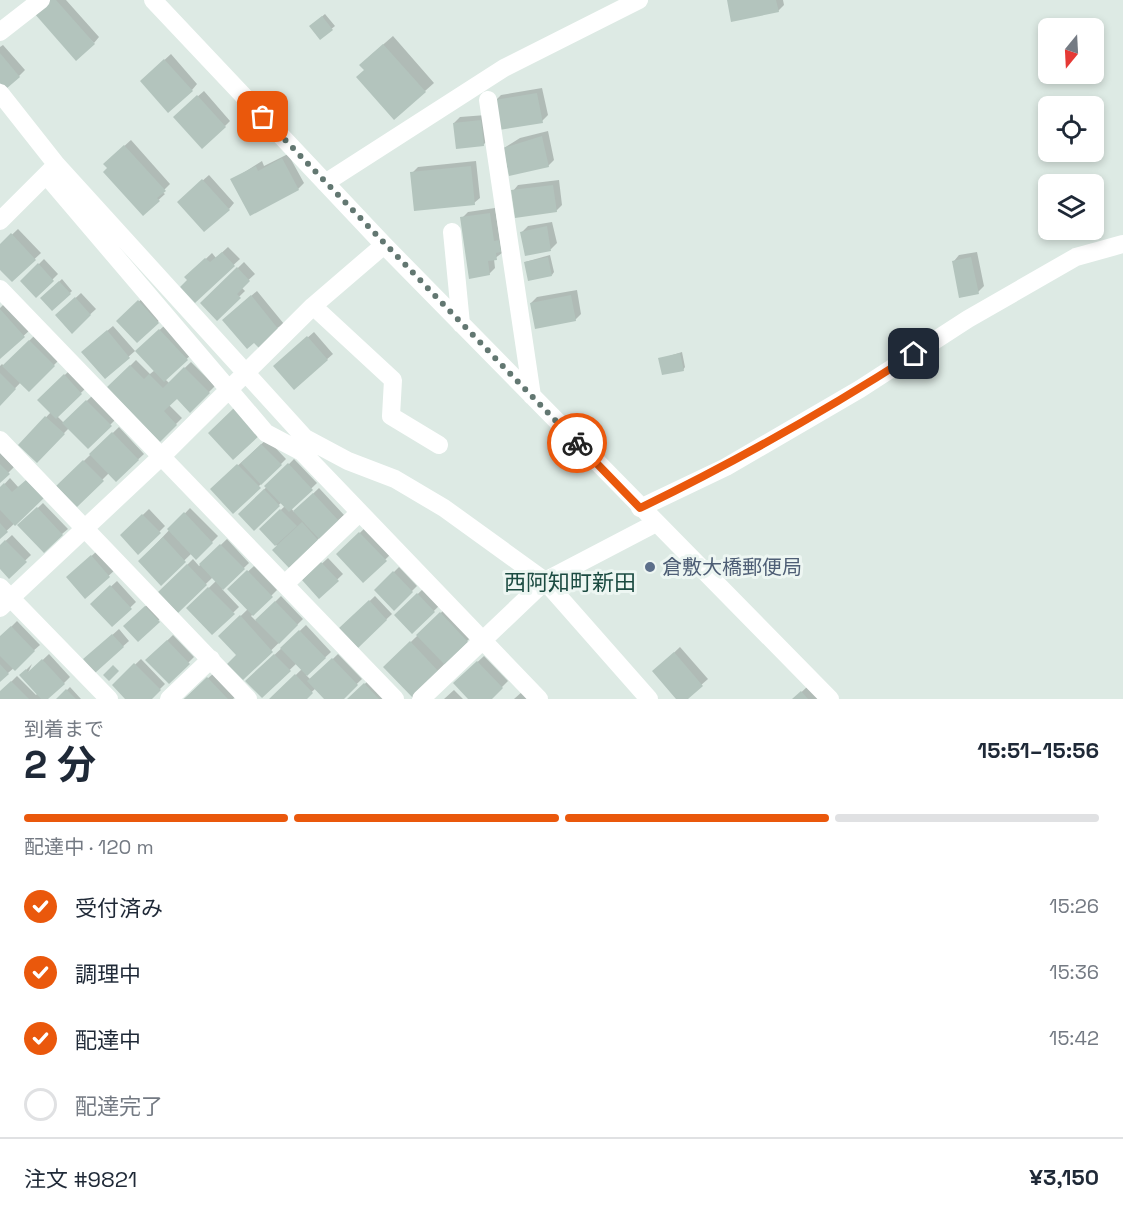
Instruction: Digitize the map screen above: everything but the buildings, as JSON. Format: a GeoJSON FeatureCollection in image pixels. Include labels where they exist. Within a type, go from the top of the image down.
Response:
{"type":"FeatureCollection","features":[{"type":"Feature","properties":{"kind":"street"},"geometry":{"type":"LineString","coordinates":[[0,32],[41,0]]}},
{"type":"Feature","properties":{"kind":"street"},"geometry":{"type":"LineString","coordinates":[[153,0],[384,245],[830,699]]}},
{"type":"Feature","properties":{"kind":"street"},"geometry":{"type":"LineString","coordinates":[[326,183],[504,68],[639,0]]}},
{"type":"Feature","properties":{"kind":"street"},"geometry":{"type":"LineString","coordinates":[[0,93],[51,169],[266,433],[302,452],[539,699]]}},
{"type":"Feature","properties":{"kind":"street"},"geometry":{"type":"LineString","coordinates":[[488,100],[532,396]]}},
{"type":"Feature","properties":{"kind":"street"},"geometry":{"type":"LineString","coordinates":[[0,221],[51,169]]}},
{"type":"Feature","properties":{"kind":"street"},"geometry":{"type":"LineString","coordinates":[[51,169],[248,372],[305,438],[348,461],[395,479],[444,508],[545,581],[649,699]]}},
{"type":"Feature","properties":{"kind":"street"},"geometry":{"type":"LineString","coordinates":[[452,232],[461,324]]}},
{"type":"Feature","properties":{"kind":"street"},"geometry":{"type":"LineString","coordinates":[[640,508],[726,467],[860,389],[968,319],[1076,256],[1123,244]]}},
{"type":"Feature","properties":{"kind":"street"},"geometry":{"type":"LineString","coordinates":[[109,699],[4,598],[86,528],[231,389],[313,306],[384,245]]}},
{"type":"Feature","properties":{"kind":"street"},"geometry":{"type":"LineString","coordinates":[[0,289],[163,455],[395,699]]}},
{"type":"Feature","properties":{"kind":"street"},"geometry":{"type":"LineString","coordinates":[[313,306],[393,380],[391,416],[439,445]]}},
{"type":"Feature","properties":{"kind":"street"},"geometry":{"type":"LineString","coordinates":[[0,440],[248,699]]}},
{"type":"Feature","properties":{"kind":"street"},"geometry":{"type":"LineString","coordinates":[[285,584],[359,513]]}},
{"type":"Feature","properties":{"kind":"street"},"geometry":{"type":"LineString","coordinates":[[421,699],[545,581],[656,523]]}},
{"type":"Feature","properties":{"kind":"street"},"geometry":{"type":"LineString","coordinates":[[169,699],[211,659]]}},
{"type":"Feature","properties":{"kind":"way so far"},"geometry":{"type":"LineString","coordinates":[[263,117],[577,443]]}},
{"type":"Feature","properties":{"kind":"place","name":"倉敷大橋郵便局"},"geometry":{"type":"Point","coordinates":[650,567]}},
{"type":"Feature","properties":{"kind":"district","name":"西阿知町新田"},"geometry":{"type":"Point","coordinates":[570,582]}},
{"type":"Feature","properties":{"kind":"route"},"geometry":{"type":"LineString","coordinates":[[577,443],[640,508],[726,467],[860,389],[914,354]]}}]}
